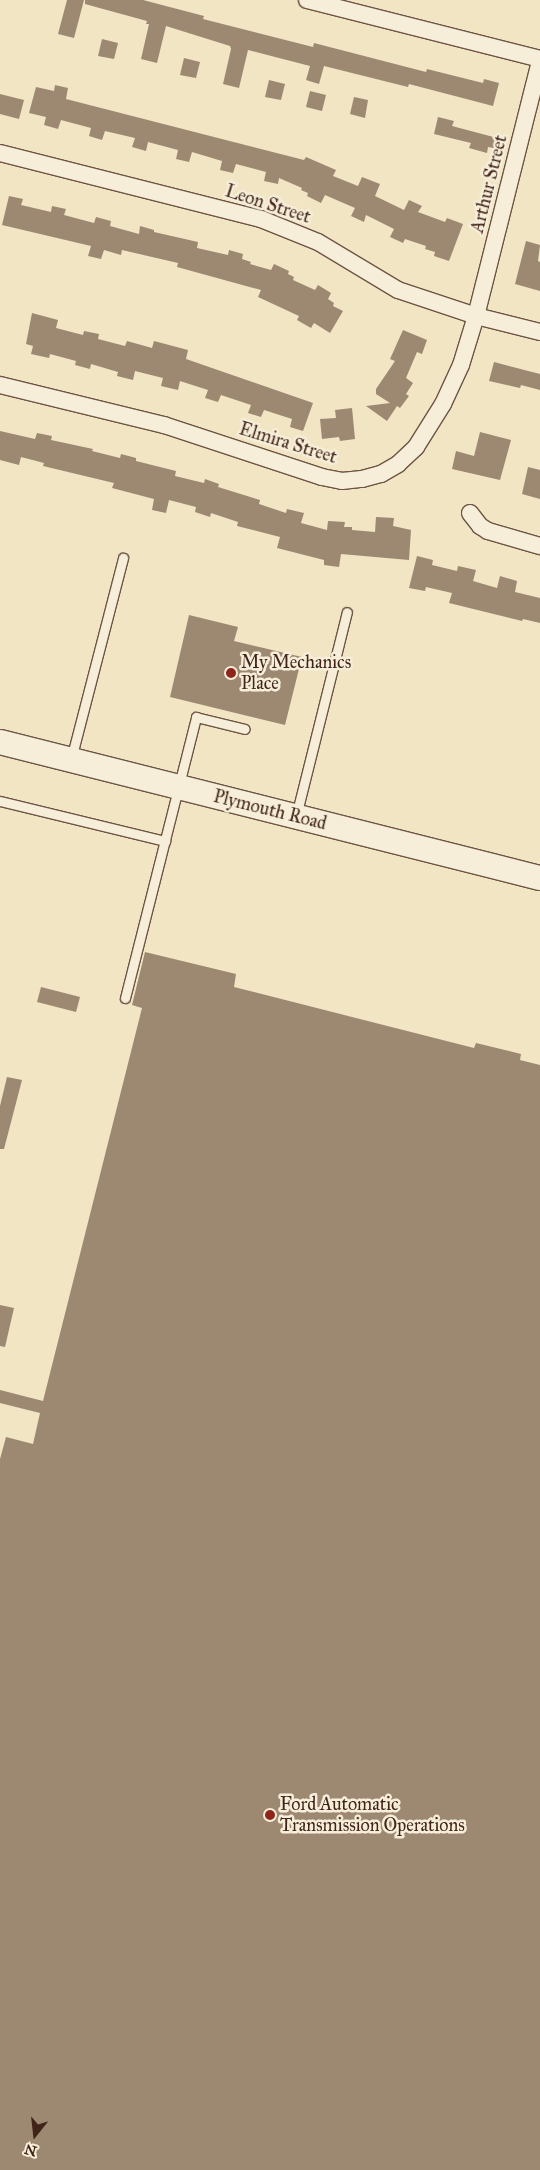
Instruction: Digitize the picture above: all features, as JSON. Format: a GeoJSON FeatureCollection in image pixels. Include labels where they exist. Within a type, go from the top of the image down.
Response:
{"type":"FeatureCollection","features":[{"type":"Feature","properties":{"kind":"main road","name":"Plymouth Road"},"geometry":{"type":"LineString","coordinates":[[0,742],[540,878]]}},
{"type":"Feature","properties":{"kind":"street"},"geometry":{"type":"LineString","coordinates":[[307,0],[540,60]]}},
{"type":"Feature","properties":{"kind":"street","name":"Arthur Street"},"geometry":{"type":"LineString","coordinates":[[476,316],[540,60]]}},
{"type":"Feature","properties":{"kind":"street","name":"Leon Street"},"geometry":{"type":"LineString","coordinates":[[0,153],[261,218],[318,242],[398,290],[476,316],[540,332]]}},
{"type":"Feature","properties":{"kind":"street","name":"Elmira Street"},"geometry":{"type":"LineString","coordinates":[[0,385],[164,425],[322,477],[342,480],[362,479],[381,474],[398,464],[416,447],[454,386],[476,316]]}},
{"type":"Feature","properties":{"kind":"street"},"geometry":{"type":"LineString","coordinates":[[470,513],[480,526],[488,531],[540,546]]}},
{"type":"Feature","properties":{"kind":"lane"},"geometry":{"type":"LineString","coordinates":[[70,760],[123,558]]}},
{"type":"Feature","properties":{"kind":"lane"},"geometry":{"type":"LineString","coordinates":[[296,816],[347,612]]}},
{"type":"Feature","properties":{"kind":"lane"},"geometry":{"type":"LineString","coordinates":[[125,998],[196,716],[245,729]]}},
{"type":"Feature","properties":{"kind":"lane"},"geometry":{"type":"LineString","coordinates":[[0,800],[165,841]]}},
{"type":"Feature","properties":{"kind":"building"},"geometry":{"type":"Polygon","coordinates":[[[67,0],[84,0],[74,38],[58,34],[67,0]]]}},
{"type":"Feature","properties":{"kind":"building"},"geometry":{"type":"Polygon","coordinates":[[[85,0],[143,0],[204,16],[203,19],[313,47],[314,43],[426,72],[427,69],[483,83],[484,79],[499,83],[493,106],[409,84],[408,87],[324,66],[319,84],[306,80],[310,66],[248,50],[239,88],[223,84],[231,49],[230,46],[166,26],[157,63],[141,59],[149,24],[146,24],[147,21],[85,4],[85,0]]]}},
{"type":"Feature","properties":{"kind":"building"},"geometry":{"type":"Polygon","coordinates":[[[102,39],[118,43],[114,59],[98,56],[102,39]]]}},
{"type":"Feature","properties":{"kind":"building"},"geometry":{"type":"Polygon","coordinates":[[[184,58],[200,62],[196,78],[180,75],[184,58]]]}},
{"type":"Feature","properties":{"kind":"building"},"geometry":{"type":"Polygon","coordinates":[[[269,80],[285,84],[281,100],[265,97],[269,80]]]}},
{"type":"Feature","properties":{"kind":"building"},"geometry":{"type":"Polygon","coordinates":[[[55,85],[68,88],[66,99],[304,160],[306,157],[336,170],[333,176],[358,186],[362,177],[380,184],[375,196],[404,210],[409,200],[422,206],[418,212],[445,222],[447,218],[463,224],[449,261],[434,256],[435,252],[425,249],[426,246],[405,239],[403,243],[390,237],[394,229],[366,215],[364,222],[351,216],[355,208],[325,195],[321,203],[307,196],[308,193],[301,190],[302,188],[279,178],[278,184],[264,181],[266,172],[236,164],[233,173],[220,170],[222,161],[192,152],[189,162],[176,159],[178,150],[148,142],[146,151],[132,147],[135,138],[105,131],[102,140],[89,136],[91,128],[61,120],[58,129],[44,125],[46,117],[29,113],[36,87],[54,91],[55,85]]]}},
{"type":"Feature","properties":{"kind":"building"},"geometry":{"type":"Polygon","coordinates":[[[310,91],[326,95],[322,111],[306,107],[310,91]]]}},
{"type":"Feature","properties":{"kind":"building"},"geometry":{"type":"Polygon","coordinates":[[[0,94],[24,100],[19,119],[0,114],[0,94]]]}},
{"type":"Feature","properties":{"kind":"building"},"geometry":{"type":"Polygon","coordinates":[[[354,97],[368,100],[365,118],[350,114],[354,97]]]}},
{"type":"Feature","properties":{"kind":"building"},"geometry":{"type":"Polygon","coordinates":[[[438,117],[454,121],[452,126],[501,139],[499,149],[488,147],[487,153],[469,148],[471,143],[434,134],[438,117]]]}},
{"type":"Feature","properties":{"kind":"building"},"geometry":{"type":"Polygon","coordinates":[[[9,196],[23,199],[21,205],[51,212],[52,206],[66,209],[64,215],[94,223],[96,217],[111,221],[110,226],[139,234],[140,226],[154,230],[154,232],[198,242],[197,248],[228,255],[229,250],[243,254],[242,259],[251,262],[250,264],[271,270],[274,264],[289,271],[288,274],[294,277],[293,280],[315,290],[318,285],[331,293],[328,299],[334,303],[333,306],[343,311],[330,333],[314,323],[311,328],[297,320],[299,316],[258,297],[261,290],[177,267],[178,263],[122,250],[121,255],[104,250],[101,259],[88,256],[91,246],[2,225],[9,196]]]}},
{"type":"Feature","properties":{"kind":"building"},"geometry":{"type":"Polygon","coordinates":[[[526,241],[540,245],[538,261],[540,262],[540,291],[515,284],[526,241]]]}},
{"type":"Feature","properties":{"kind":"building"},"geometry":{"type":"Polygon","coordinates":[[[32,313],[58,320],[56,328],[83,335],[84,331],[99,334],[98,339],[125,346],[127,341],[152,348],[154,341],[188,350],[186,359],[313,403],[303,431],[290,427],[292,419],[264,410],[261,417],[248,413],[251,405],[221,395],[218,402],[205,398],[208,390],[180,381],[178,390],[161,386],[163,378],[135,371],[133,380],[117,376],[118,372],[91,364],[90,369],[75,365],[76,361],[50,354],[49,358],[31,354],[33,346],[26,344],[32,313]]]}},
{"type":"Feature","properties":{"kind":"building"},"geometry":{"type":"Polygon","coordinates":[[[403,330],[427,340],[422,354],[417,352],[406,378],[413,383],[406,394],[409,396],[400,408],[397,406],[387,421],[366,406],[390,403],[376,394],[376,389],[395,361],[390,359],[403,330]]]}},
{"type":"Feature","properties":{"kind":"building"},"geometry":{"type":"Polygon","coordinates":[[[494,362],[540,374],[540,390],[521,385],[520,388],[489,381],[494,362]]]}},
{"type":"Feature","properties":{"kind":"building"},"geometry":{"type":"Polygon","coordinates":[[[352,408],[355,439],[340,441],[339,437],[322,439],[320,419],[336,418],[335,410],[352,408]]]}},
{"type":"Feature","properties":{"kind":"building"},"geometry":{"type":"Polygon","coordinates":[[[0,431],[35,439],[37,433],[52,436],[51,440],[93,449],[92,451],[120,458],[121,454],[136,458],[136,461],[176,471],[175,476],[204,483],[205,479],[219,484],[218,487],[260,500],[259,504],[286,513],[287,509],[304,513],[301,523],[327,530],[328,521],[345,522],[344,527],[352,527],[352,530],[375,532],[376,517],[394,518],[393,526],[411,530],[409,560],[341,554],[339,567],[324,565],[324,560],[277,548],[280,537],[237,526],[238,522],[211,513],[210,517],[195,512],[196,507],[169,500],[166,513],[152,510],[154,499],[112,488],[114,483],[43,466],[44,463],[21,457],[19,465],[0,460],[0,431]]]}},
{"type":"Feature","properties":{"kind":"building"},"geometry":{"type":"Polygon","coordinates":[[[480,432],[511,440],[500,480],[452,469],[456,451],[474,456],[480,432]]]}},
{"type":"Feature","properties":{"kind":"building"},"geometry":{"type":"Polygon","coordinates":[[[528,467],[540,470],[540,499],[522,494],[528,467]]]}},
{"type":"Feature","properties":{"kind":"building"},"geometry":{"type":"Polygon","coordinates":[[[417,556],[433,560],[432,565],[457,571],[458,566],[476,570],[473,581],[497,588],[500,576],[517,581],[515,592],[540,598],[540,623],[523,619],[522,621],[449,603],[452,593],[426,587],[425,591],[409,588],[417,556]]]}},
{"type":"Feature","properties":{"kind":"building"},"geometry":{"type":"Polygon","coordinates":[[[189,615],[238,627],[234,641],[302,657],[285,725],[170,697],[189,615]]]}},
{"type":"Feature","properties":{"kind":"building","name":"Ford Automatic Transmission Operations"},"geometry":{"type":"Polygon","coordinates":[[[145,952],[236,974],[234,987],[474,1048],[476,1043],[521,1054],[520,1060],[540,1065],[540,2170],[0,2170],[0,1459],[6,1437],[33,1444],[40,1413],[0,1403],[0,1390],[43,1401],[142,1008],[132,1005],[145,952]]]}},
{"type":"Feature","properties":{"kind":"building"},"geometry":{"type":"Polygon","coordinates":[[[41,987],[80,997],[76,1012],[37,1002],[41,987]]]}},
{"type":"Feature","properties":{"kind":"building"},"geometry":{"type":"Polygon","coordinates":[[[7,1077],[22,1080],[4,1149],[0,1149],[0,1106],[7,1077]]]}},
{"type":"Feature","properties":{"kind":"building"},"geometry":{"type":"Polygon","coordinates":[[[0,1305],[14,1308],[5,1347],[0,1346],[0,1305]]]}},
{"type":"Feature","properties":{"kind":"place","name":"My Mechanics Place"},"geometry":{"type":"Point","coordinates":[231,673]}},
{"type":"Feature","properties":{"kind":"place","name":"Ford Automatic Transmission Operations"},"geometry":{"type":"Point","coordinates":[270,1815]}}]}
